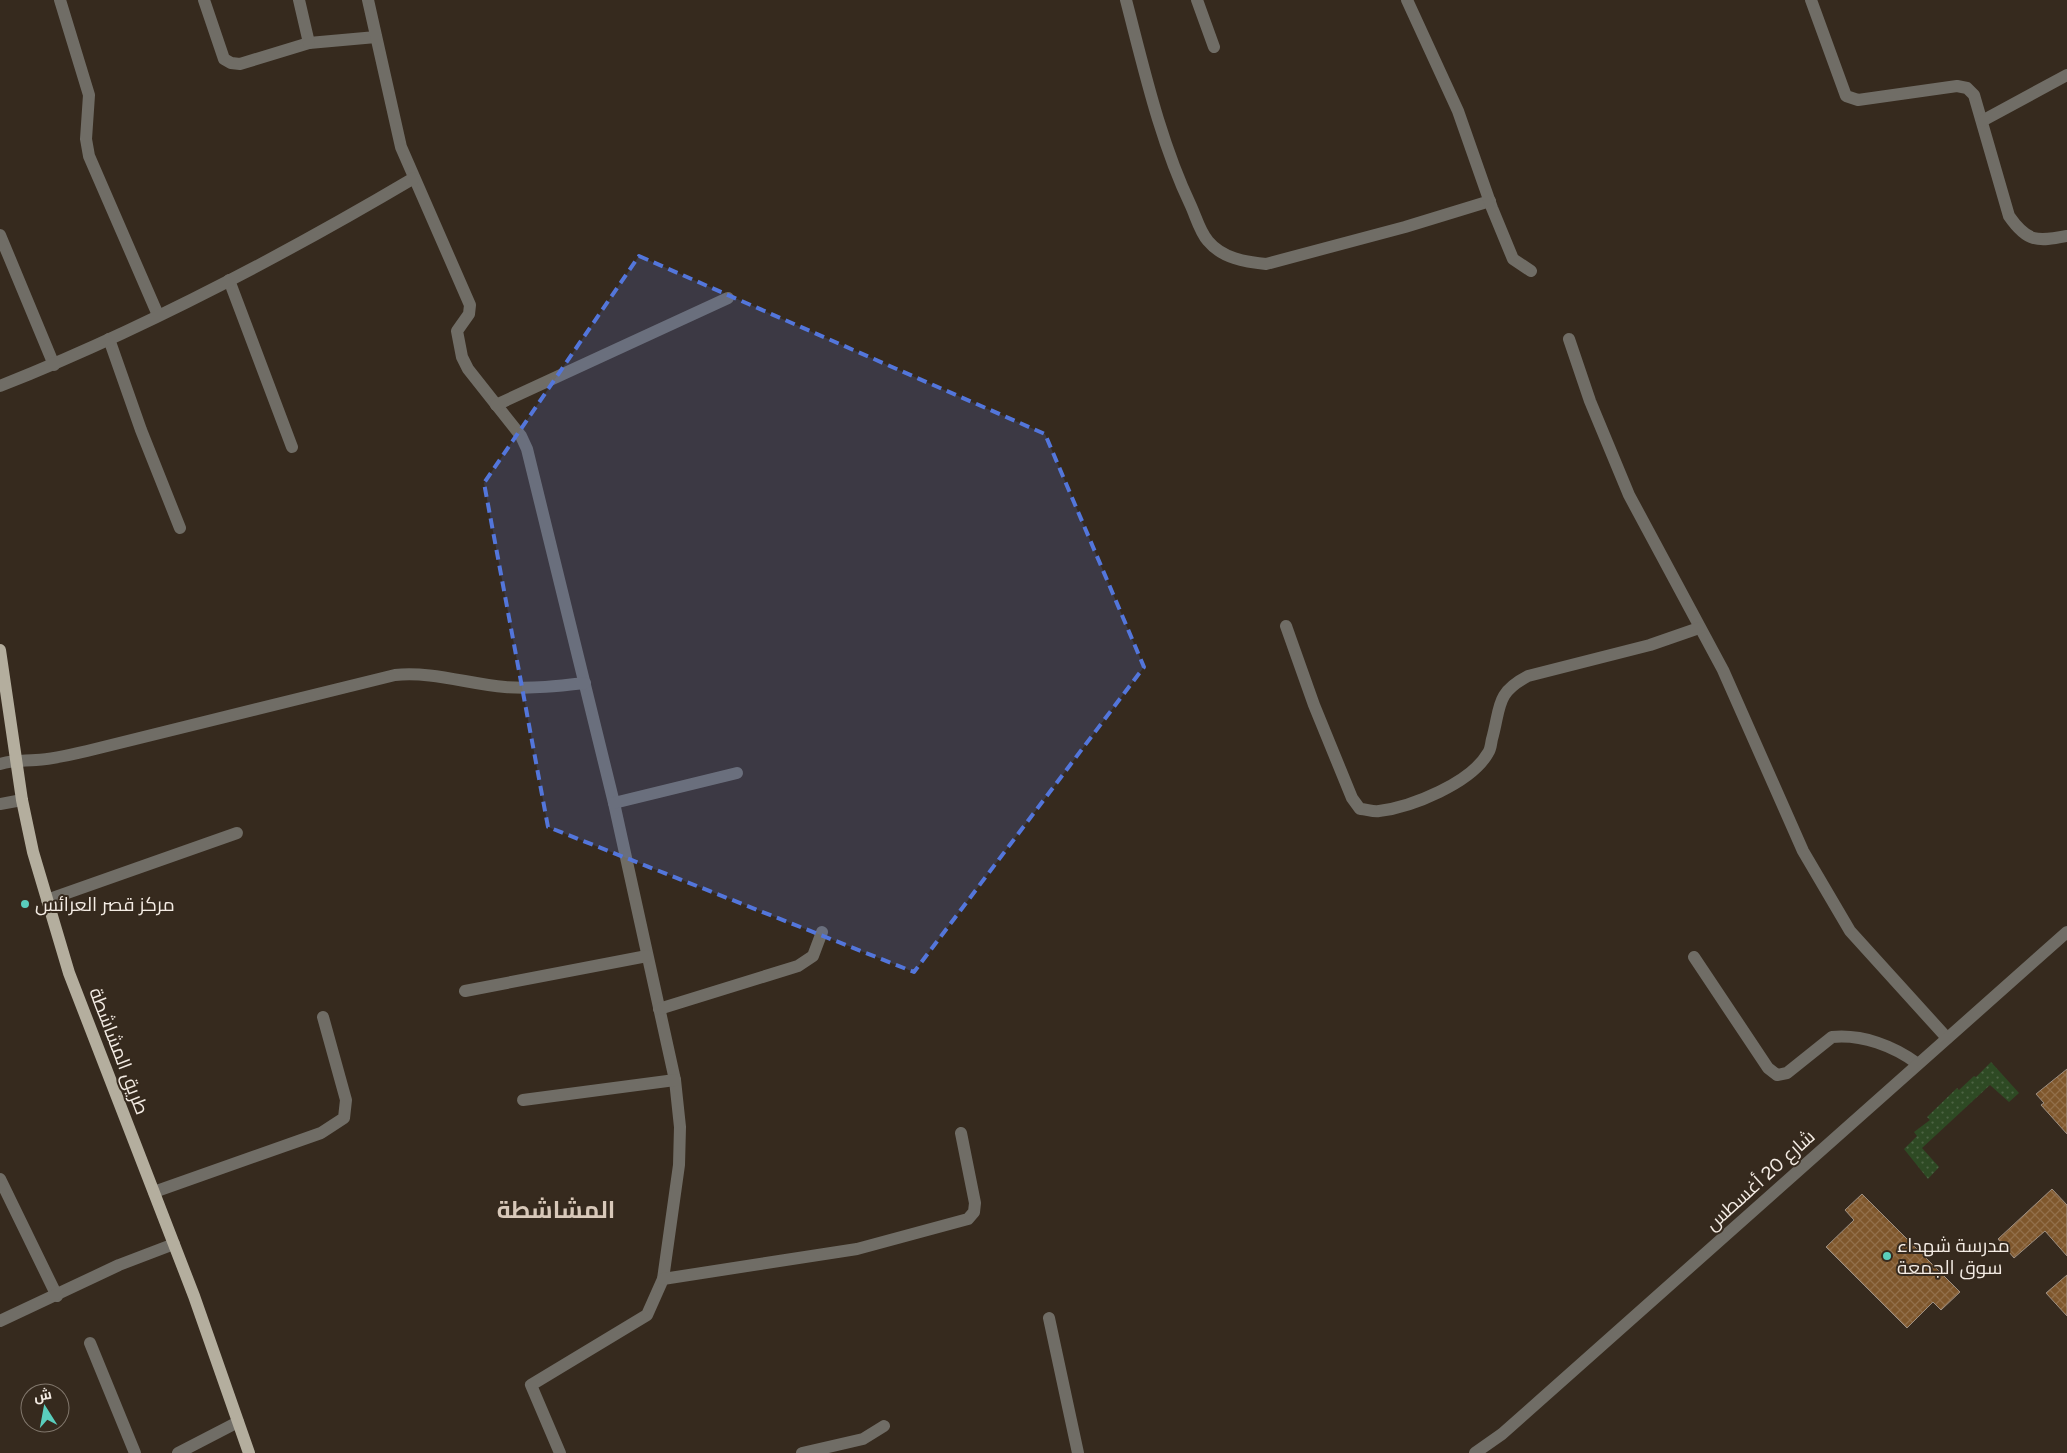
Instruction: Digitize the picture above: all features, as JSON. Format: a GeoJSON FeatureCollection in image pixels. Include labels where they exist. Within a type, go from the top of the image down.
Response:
{"type":"FeatureCollection","features":[{"type":"Feature","properties":{"kind":"main road","name":"طريق المشاشطة"},"geometry":{"type":"LineString","coordinates":[[0,650],[22,800],[33,852],[69,973],[174,1244],[249,1453]]}},
{"type":"Feature","properties":{"kind":"street"},"geometry":{"type":"LineString","coordinates":[[60,0],[88,95],[86,139],[89,156],[158,315]]}},
{"type":"Feature","properties":{"kind":"street"},"geometry":{"type":"LineString","coordinates":[[204,0],[224,59],[231,63],[240,64],[309,42],[376,37]]}},
{"type":"Feature","properties":{"kind":"street"},"geometry":{"type":"LineString","coordinates":[[299,0],[309,42]]}},
{"type":"Feature","properties":{"kind":"street"},"geometry":{"type":"LineString","coordinates":[[368,0],[401,147],[470,305],[469,314],[457,331],[462,358],[521,436],[527,449],[614,804],[675,1080],[680,1127],[679,1165],[663,1280],[647,1315],[530,1385],[560,1453]]}},
{"type":"Feature","properties":{"kind":"street"},"geometry":{"type":"LineString","coordinates":[[1126,0],[1151,95],[1182,186],[1207,240],[1222,254],[1247,262],[1266,264],[1405,227],[1490,201]]}},
{"type":"Feature","properties":{"kind":"street"},"geometry":{"type":"LineString","coordinates":[[1197,0],[1214,47]]}},
{"type":"Feature","properties":{"kind":"street"},"geometry":{"type":"LineString","coordinates":[[1407,0],[1458,111],[1513,259],[1531,271]]}},
{"type":"Feature","properties":{"kind":"street"},"geometry":{"type":"LineString","coordinates":[[1811,0],[1846,96],[1858,100],[1957,86],[1967,88],[1974,95],[2009,216],[2018,230],[2030,238],[2042,241],[2067,236]]}},
{"type":"Feature","properties":{"kind":"street"},"geometry":{"type":"LineString","coordinates":[[1982,121],[2067,76]]}},
{"type":"Feature","properties":{"kind":"street"},"geometry":{"type":"LineString","coordinates":[[0,386],[54,365],[229,280],[329,227],[414,178]]}},
{"type":"Feature","properties":{"kind":"street"},"geometry":{"type":"LineString","coordinates":[[0,235],[54,365]]}},
{"type":"Feature","properties":{"kind":"street"},"geometry":{"type":"LineString","coordinates":[[229,280],[292,447]]}},
{"type":"Feature","properties":{"kind":"street"},"geometry":{"type":"LineString","coordinates":[[496,404],[728,298]]}},
{"type":"Feature","properties":{"kind":"street"},"geometry":{"type":"LineString","coordinates":[[109,339],[141,430],[180,528]]}},
{"type":"Feature","properties":{"kind":"street"},"geometry":{"type":"LineString","coordinates":[[1569,339],[1590,401],[1628,495],[1723,670],[1803,851],[1850,931],[1947,1038]]}},
{"type":"Feature","properties":{"kind":"street"},"geometry":{"type":"LineString","coordinates":[[1286,626],[1314,705],[1352,798],[1360,808],[1378,811],[1428,797],[1454,784],[1472,772],[1489,753],[1499,705],[1506,691],[1516,682],[1528,676],[1650,645],[1699,628]]}},
{"type":"Feature","properties":{"kind":"street"},"geometry":{"type":"LineString","coordinates":[[0,764],[16,759],[35,760],[77,753],[406,674],[504,687],[537,688],[585,683]]}},
{"type":"Feature","properties":{"kind":"street"},"geometry":{"type":"LineString","coordinates":[[614,804],[737,773]]}},
{"type":"Feature","properties":{"kind":"street"},"geometry":{"type":"LineString","coordinates":[[0,804],[22,800]]}},
{"type":"Feature","properties":{"kind":"street"},"geometry":{"type":"LineString","coordinates":[[47,900],[237,833]]}},
{"type":"Feature","properties":{"kind":"street"},"geometry":{"type":"LineString","coordinates":[[659,1009],[798,966],[813,956],[822,932]]}},
{"type":"Feature","properties":{"kind":"street","name":"شارع 20 أغسطس"},"geometry":{"type":"LineString","coordinates":[[1475,1453],[1502,1434],[2067,932]]}},
{"type":"Feature","properties":{"kind":"street"},"geometry":{"type":"LineString","coordinates":[[465,991],[647,956]]}},
{"type":"Feature","properties":{"kind":"street"},"geometry":{"type":"LineString","coordinates":[[1694,957],[1768,1068],[1778,1075],[1787,1073],[1832,1037],[1841,1036],[1853,1036],[1895,1050],[1918,1064]]}},
{"type":"Feature","properties":{"kind":"street"},"geometry":{"type":"LineString","coordinates":[[154,1192],[321,1133],[344,1118],[346,1100],[323,1016]]}},
{"type":"Feature","properties":{"kind":"street"},"geometry":{"type":"LineString","coordinates":[[524,1100],[675,1080]]}},
{"type":"Feature","properties":{"kind":"street"},"geometry":{"type":"LineString","coordinates":[[663,1280],[858,1249],[968,1219],[974,1212],[975,1203],[960,1133]]}},
{"type":"Feature","properties":{"kind":"street"},"geometry":{"type":"LineString","coordinates":[[0,1179],[57,1296]]}},
{"type":"Feature","properties":{"kind":"street"},"geometry":{"type":"LineString","coordinates":[[0,1322],[120,1265],[174,1244]]}},
{"type":"Feature","properties":{"kind":"street"},"geometry":{"type":"LineString","coordinates":[[1049,1318],[1078,1453]]}},
{"type":"Feature","properties":{"kind":"street"},"geometry":{"type":"LineString","coordinates":[[90,1343],[135,1453]]}},
{"type":"Feature","properties":{"kind":"street"},"geometry":{"type":"LineString","coordinates":[[178,1453],[238,1422]]}},
{"type":"Feature","properties":{"kind":"street"},"geometry":{"type":"LineString","coordinates":[[802,1453],[863,1439],[884,1426]]}},
{"type":"Feature","properties":{"kind":"highlighted area"},"geometry":{"type":"Polygon","coordinates":[[[639,256],[1045,434],[1144,667],[914,972],[548,827],[484,483],[639,256]]]}},
{"type":"Feature","properties":{"kind":"green space"},"geometry":{"type":"Polygon","coordinates":[[[1991,1062],[2019,1093],[2009,1102],[1990,1085],[1922,1148],[1939,1167],[1928,1179],[1904,1149],[1917,1136],[1914,1132],[1930,1120],[1927,1117],[1957,1088],[1959,1090],[1974,1076],[1976,1077],[1991,1062]]]}},
{"type":"Feature","properties":{"kind":"building"},"geometry":{"type":"Polygon","coordinates":[[[2067,1069],[2067,1134],[2041,1105],[2044,1103],[2036,1094],[2067,1069]]]}},
{"type":"Feature","properties":{"kind":"building"},"geometry":{"type":"Polygon","coordinates":[[[2052,1189],[2067,1205],[2067,1256],[2045,1231],[2014,1258],[1998,1239],[2052,1189]]]}},
{"type":"Feature","properties":{"kind":"building"},"geometry":{"type":"Polygon","coordinates":[[[1862,1194],[1960,1292],[1941,1310],[1933,1302],[1907,1328],[1826,1247],[1854,1220],[1845,1210],[1862,1194]]]}},
{"type":"Feature","properties":{"kind":"building"},"geometry":{"type":"Polygon","coordinates":[[[2067,1275],[2067,1316],[2046,1293],[2067,1275]]]}},
{"type":"Feature","properties":{"kind":"place","name":"مركز قصر العرائس"},"geometry":{"type":"Point","coordinates":[25,904]}},
{"type":"Feature","properties":{"kind":"place","name":"مدرسة شهداء سوق الجمعة"},"geometry":{"type":"Point","coordinates":[1887,1256]}},
{"type":"Feature","properties":{"kind":"district","name":"المشاشطة"},"geometry":{"type":"Point","coordinates":[556,1209]}}]}
